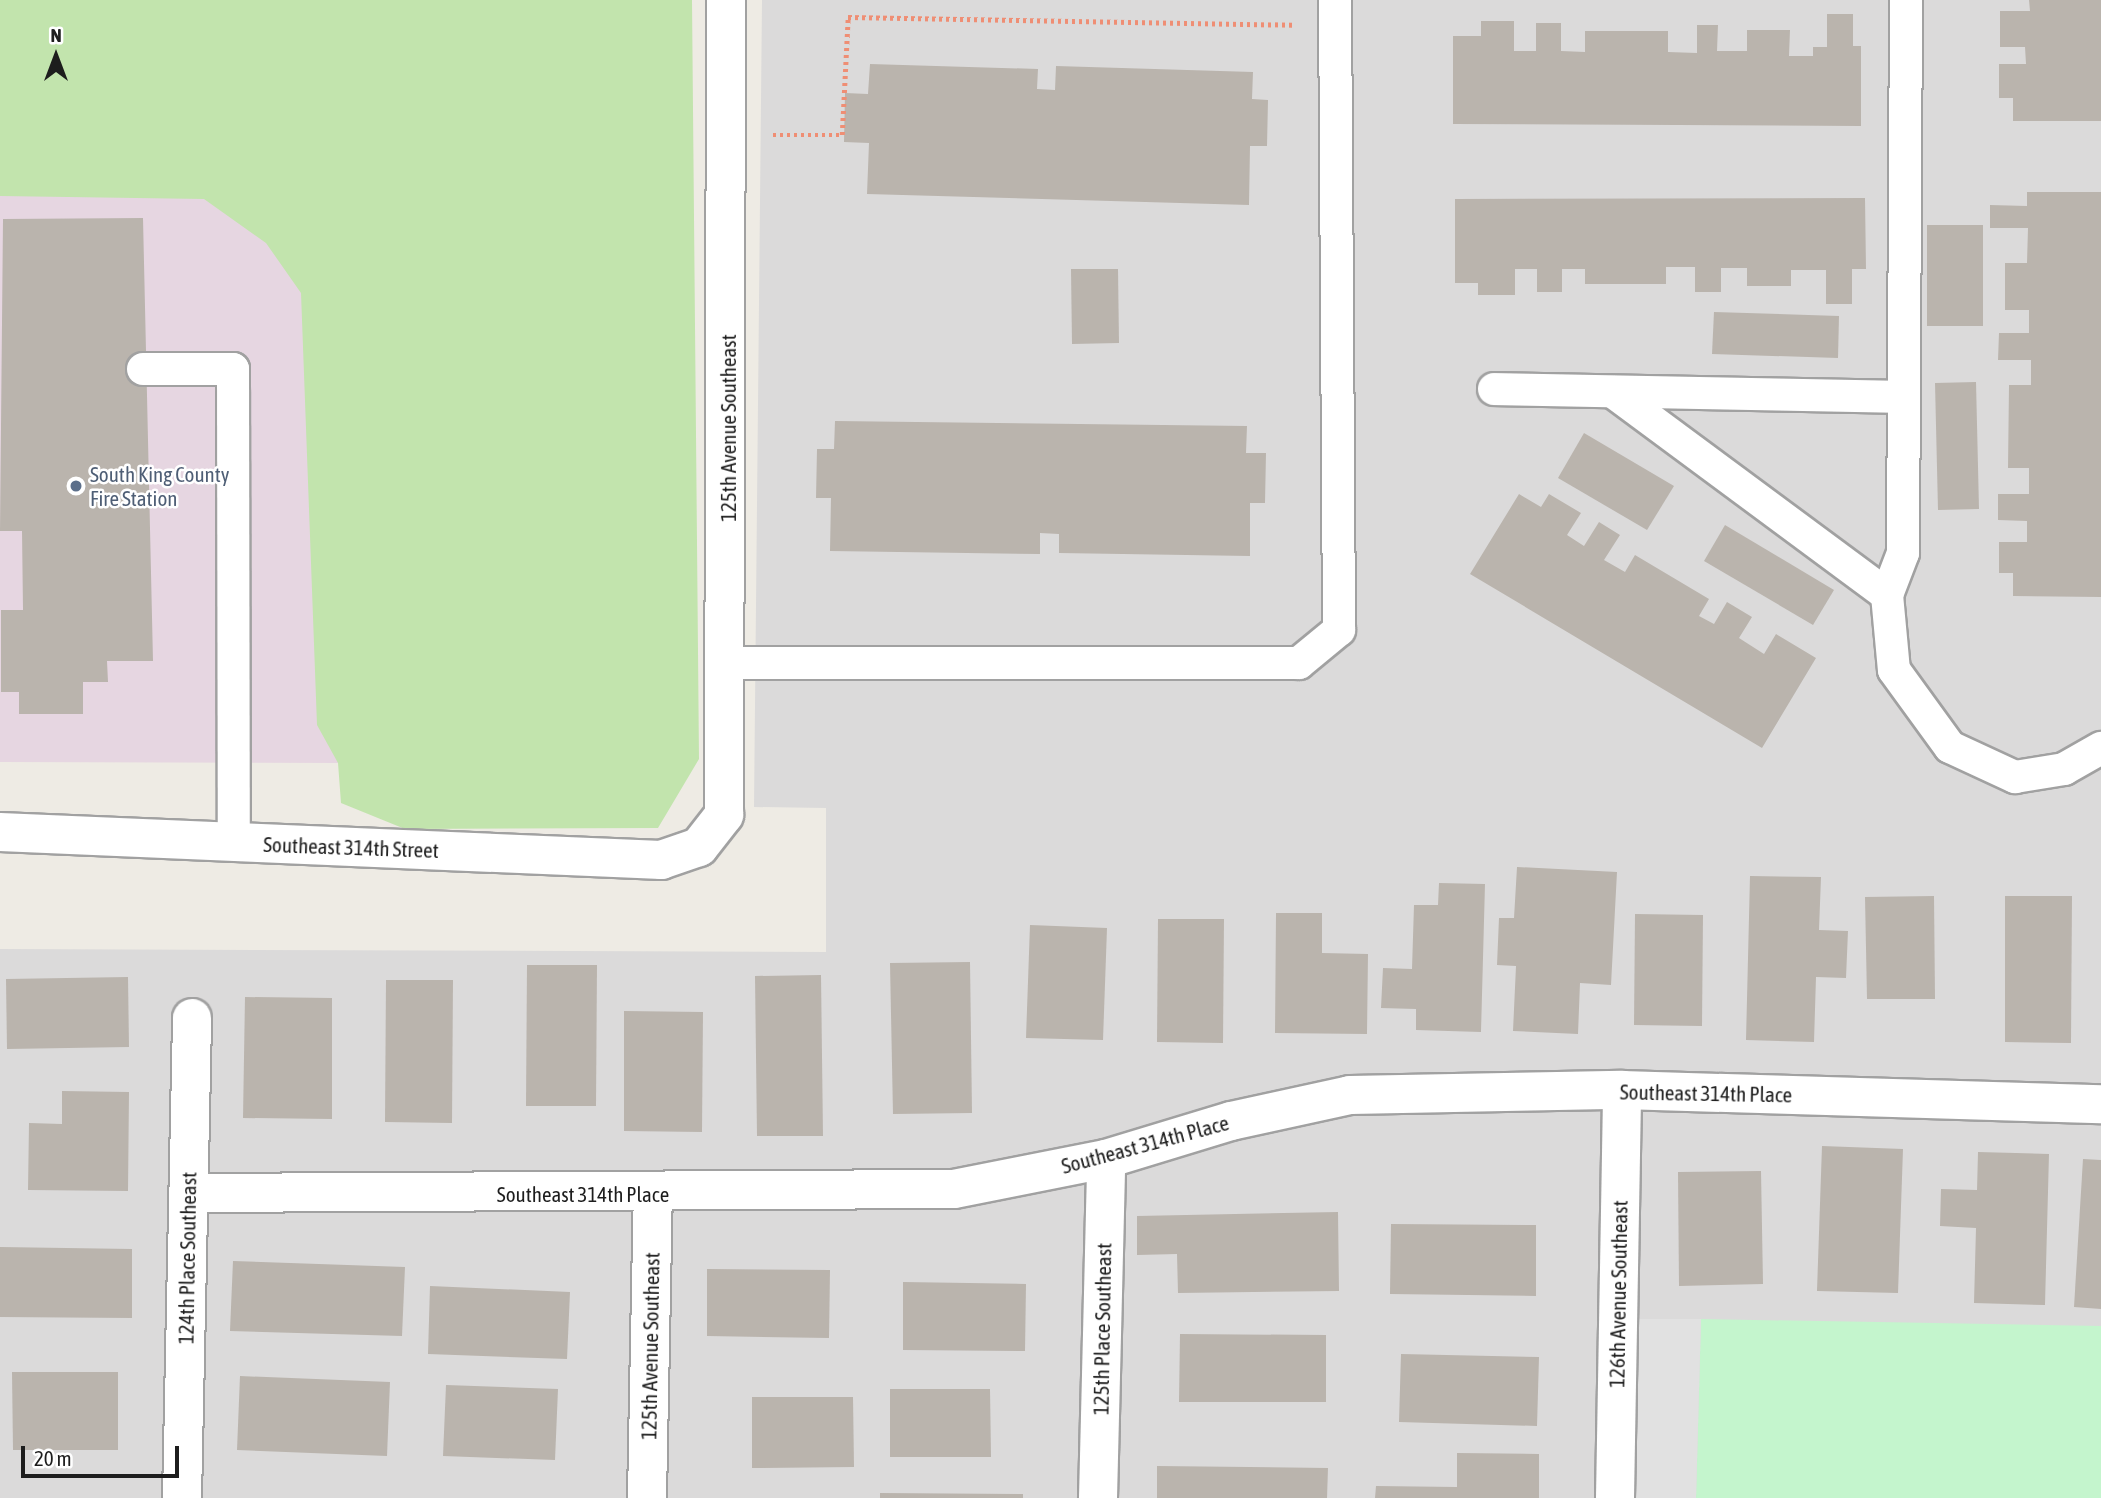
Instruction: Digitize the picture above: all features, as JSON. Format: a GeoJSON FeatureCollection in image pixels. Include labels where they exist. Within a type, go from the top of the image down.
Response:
{"type":"FeatureCollection","features":[{"type":"Feature","properties":{"kind":"street","name":"125th Avenue Southeast"},"geometry":{"type":"LineString","coordinates":[[699,847],[724,816],[729,663],[726,0]]}},
{"type":"Feature","properties":{"kind":"street","name":"Southeast 314th Street"},"geometry":{"type":"LineString","coordinates":[[0,832],[661,860],[699,847]]}},
{"type":"Feature","properties":{"kind":"street","name":"124th Place Southeast"},"geometry":{"type":"LineString","coordinates":[[182,1498],[192,1018]]}},
{"type":"Feature","properties":{"kind":"street","name":"Southeast 314th Place"},"geometry":{"type":"LineString","coordinates":[[188,1193],[653,1194],[954,1189],[1106,1159],[1231,1121],[1350,1096],[1622,1090],[2101,1104]]}},
{"type":"Feature","properties":{"kind":"street","name":"126th Avenue Southeast"},"geometry":{"type":"LineString","coordinates":[[1615,1498],[1622,1090]]}},
{"type":"Feature","properties":{"kind":"street","name":"125th Place Southeast"},"geometry":{"type":"LineString","coordinates":[[1098,1498],[1106,1159]]}},
{"type":"Feature","properties":{"kind":"street","name":"125th Avenue Southeast"},"geometry":{"type":"LineString","coordinates":[[647,1498],[653,1194]]}},
{"type":"Feature","properties":{"kind":"lane"},"geometry":{"type":"LineString","coordinates":[[1906,0],[1903,553],[1887,595],[1894,670],[1950,747],[2015,777],[2064,769],[2101,748]]}},
{"type":"Feature","properties":{"kind":"lane"},"geometry":{"type":"LineString","coordinates":[[729,663],[1299,663],[1339,630],[1335,13]]}},
{"type":"Feature","properties":{"kind":"lane"},"geometry":{"type":"LineString","coordinates":[[143,369],[233,369],[234,842]]}},
{"type":"Feature","properties":{"kind":"lane"},"geometry":{"type":"LineString","coordinates":[[1494,389],[1904,397]]}},
{"type":"Feature","properties":{"kind":"lane"},"geometry":{"type":"LineString","coordinates":[[1613,391],[1887,595]]}},
{"type":"Feature","properties":{"kind":"path"},"geometry":{"type":"LineString","coordinates":[[727,134],[842,135],[848,17],[1335,13]]}},
{"type":"Feature","properties":{"kind":"shaded area"},"geometry":{"type":"Polygon","coordinates":[[[762,0],[2101,0],[2101,1498],[0,1498],[0,949],[826,952],[826,808],[754,807],[762,0]]]}},
{"type":"Feature","properties":{"kind":"shaded area"},"geometry":{"type":"Polygon","coordinates":[[[0,145],[341,146],[338,763],[0,762],[0,145]]]}},
{"type":"Feature","properties":{"kind":"shaded area"},"geometry":{"type":"Polygon","coordinates":[[[1618,1319],[1701,1319],[1696,1498],[1615,1498],[1618,1319]]]}},
{"type":"Feature","properties":{"kind":"green space"},"geometry":{"type":"Polygon","coordinates":[[[0,0],[692,0],[699,759],[658,828],[405,829],[341,803],[338,763],[317,725],[301,293],[266,243],[204,199],[0,196],[0,0]]]}},
{"type":"Feature","properties":{"kind":"green space"},"geometry":{"type":"Polygon","coordinates":[[[1701,1319],[2101,1326],[2101,1498],[1696,1498],[1701,1319]]]}},
{"type":"Feature","properties":{"kind":"building"},"geometry":{"type":"Polygon","coordinates":[[[2029,0],[2101,0],[2101,121],[2013,121],[2013,98],[1999,98],[1999,64],[2026,64],[2025,47],[2000,47],[2000,11],[2030,11],[2029,0]]]}},
{"type":"Feature","properties":{"kind":"building"},"geometry":{"type":"Polygon","coordinates":[[[1827,14],[1853,14],[1853,46],[1861,46],[1861,126],[1453,124],[1453,36],[1481,36],[1481,21],[1514,21],[1514,51],[1536,51],[1536,23],[1561,23],[1561,51],[1585,52],[1585,31],[1668,31],[1668,52],[1697,53],[1697,25],[1718,25],[1717,51],[1747,51],[1747,30],[1790,30],[1789,56],[1813,56],[1813,47],[1827,47],[1827,14]]]}},
{"type":"Feature","properties":{"kind":"building"},"geometry":{"type":"Polygon","coordinates":[[[870,64],[1038,69],[1037,89],[1055,90],[1056,66],[1253,72],[1252,99],[1268,100],[1267,146],[1250,146],[1249,205],[867,194],[869,143],[844,142],[845,93],[868,94],[870,64]]]}},
{"type":"Feature","properties":{"kind":"building"},"geometry":{"type":"Polygon","coordinates":[[[2027,192],[2101,192],[2101,597],[2013,596],[2013,573],[1999,573],[1999,542],[2027,542],[2027,521],[1998,520],[1998,494],[2029,494],[2029,468],[2008,468],[2009,385],[2031,385],[2031,360],[1998,360],[1999,333],[2029,333],[2029,310],[2005,310],[2005,263],[2027,263],[2028,228],[1990,228],[1990,205],[2027,206],[2027,192]]]}},
{"type":"Feature","properties":{"kind":"building"},"geometry":{"type":"Polygon","coordinates":[[[1865,198],[1866,269],[1852,269],[1852,304],[1826,304],[1826,270],[1791,270],[1791,286],[1747,286],[1747,268],[1721,268],[1721,292],[1695,292],[1695,267],[1666,267],[1666,284],[1585,284],[1585,269],[1562,269],[1562,292],[1537,292],[1537,269],[1515,269],[1515,295],[1478,295],[1478,283],[1455,283],[1455,199],[1865,198]]]}},
{"type":"Feature","properties":{"kind":"building","name":"South King County Fire Station"},"geometry":{"type":"Polygon","coordinates":[[[143,218],[153,661],[107,661],[108,682],[83,682],[83,714],[19,714],[19,692],[1,692],[1,610],[23,610],[22,531],[0,531],[3,219],[143,218]]]}},
{"type":"Feature","properties":{"kind":"building"},"geometry":{"type":"Polygon","coordinates":[[[1927,225],[1983,225],[1983,326],[1927,326],[1927,225]]]}},
{"type":"Feature","properties":{"kind":"building"},"geometry":{"type":"Polygon","coordinates":[[[1071,269],[1118,269],[1119,343],[1072,344],[1071,269]]]}},
{"type":"Feature","properties":{"kind":"building"},"geometry":{"type":"Polygon","coordinates":[[[1714,312],[1839,316],[1838,358],[1712,354],[1714,312]]]}},
{"type":"Feature","properties":{"kind":"building"},"geometry":{"type":"Polygon","coordinates":[[[1976,382],[1979,509],[1938,510],[1935,383],[1976,382]]]}},
{"type":"Feature","properties":{"kind":"building"},"geometry":{"type":"Polygon","coordinates":[[[835,421],[1247,426],[1246,453],[1266,453],[1265,503],[1250,503],[1250,556],[1059,553],[1059,534],[1040,533],[1040,554],[830,551],[831,498],[816,498],[817,449],[834,449],[835,421]]]}},
{"type":"Feature","properties":{"kind":"building"},"geometry":{"type":"Polygon","coordinates":[[[1584,433],[1674,486],[1647,530],[1558,478],[1584,433]]]}},
{"type":"Feature","properties":{"kind":"building"},"geometry":{"type":"Polygon","coordinates":[[[1519,494],[1541,507],[1549,494],[1581,513],[1567,535],[1584,546],[1599,522],[1620,535],[1604,560],[1625,572],[1635,555],[1709,599],[1699,616],[1714,624],[1727,602],[1752,617],[1739,638],[1764,654],[1776,634],[1816,658],[1762,748],[1470,574],[1519,494]]]}},
{"type":"Feature","properties":{"kind":"building"},"geometry":{"type":"Polygon","coordinates":[[[1725,525],[1834,590],[1813,625],[1704,561],[1725,525]]]}},
{"type":"Feature","properties":{"kind":"building"},"geometry":{"type":"Polygon","coordinates":[[[1517,867],[1617,872],[1611,985],[1580,983],[1578,1034],[1513,1031],[1516,966],[1497,965],[1499,918],[1514,918],[1517,867]]]}},
{"type":"Feature","properties":{"kind":"building"},"geometry":{"type":"Polygon","coordinates":[[[1750,876],[1821,877],[1819,930],[1848,931],[1846,978],[1816,977],[1814,1042],[1746,1040],[1750,876]]]}},
{"type":"Feature","properties":{"kind":"building"},"geometry":{"type":"Polygon","coordinates":[[[1439,883],[1485,884],[1481,1032],[1416,1030],[1416,1009],[1381,1008],[1383,968],[1412,969],[1414,905],[1438,905],[1439,883]]]}},
{"type":"Feature","properties":{"kind":"building"},"geometry":{"type":"Polygon","coordinates":[[[1934,896],[1935,999],[1867,999],[1865,897],[1934,896]]]}},
{"type":"Feature","properties":{"kind":"building"},"geometry":{"type":"Polygon","coordinates":[[[2005,896],[2072,896],[2071,1043],[2005,1042],[2005,896]]]}},
{"type":"Feature","properties":{"kind":"building"},"geometry":{"type":"Polygon","coordinates":[[[1276,913],[1322,913],[1322,953],[1368,954],[1367,1034],[1275,1033],[1276,913]]]}},
{"type":"Feature","properties":{"kind":"building"},"geometry":{"type":"Polygon","coordinates":[[[1635,914],[1703,915],[1702,1026],[1634,1025],[1635,914]]]}},
{"type":"Feature","properties":{"kind":"building"},"geometry":{"type":"Polygon","coordinates":[[[1158,919],[1224,919],[1223,1043],[1157,1042],[1158,919]]]}},
{"type":"Feature","properties":{"kind":"building"},"geometry":{"type":"Polygon","coordinates":[[[1030,925],[1107,928],[1103,1040],[1026,1038],[1030,925]]]}},
{"type":"Feature","properties":{"kind":"building"},"geometry":{"type":"Polygon","coordinates":[[[970,962],[972,1113],[893,1114],[890,963],[970,962]]]}},
{"type":"Feature","properties":{"kind":"building"},"geometry":{"type":"Polygon","coordinates":[[[527,965],[597,965],[596,1106],[526,1106],[527,965]]]}},
{"type":"Feature","properties":{"kind":"building"},"geometry":{"type":"Polygon","coordinates":[[[821,975],[823,1136],[757,1136],[755,976],[821,975]]]}},
{"type":"Feature","properties":{"kind":"building"},"geometry":{"type":"Polygon","coordinates":[[[128,977],[129,1047],[7,1049],[6,979],[128,977]]]}},
{"type":"Feature","properties":{"kind":"building"},"geometry":{"type":"Polygon","coordinates":[[[386,980],[453,980],[452,1123],[385,1122],[386,980]]]}},
{"type":"Feature","properties":{"kind":"building"},"geometry":{"type":"Polygon","coordinates":[[[245,997],[332,998],[332,1119],[243,1118],[245,997]]]}},
{"type":"Feature","properties":{"kind":"building"},"geometry":{"type":"Polygon","coordinates":[[[624,1011],[703,1012],[702,1132],[624,1131],[624,1011]]]}},
{"type":"Feature","properties":{"kind":"building"},"geometry":{"type":"Polygon","coordinates":[[[62,1091],[129,1092],[128,1191],[28,1190],[29,1123],[62,1124],[62,1091]]]}},
{"type":"Feature","properties":{"kind":"building"},"geometry":{"type":"Polygon","coordinates":[[[1822,1146],[1903,1149],[1898,1293],[1817,1291],[1822,1146]]]}},
{"type":"Feature","properties":{"kind":"building"},"geometry":{"type":"Polygon","coordinates":[[[1978,1152],[2049,1154],[2045,1305],[1974,1303],[1976,1228],[1940,1226],[1941,1189],[1977,1190],[1978,1152]]]}},
{"type":"Feature","properties":{"kind":"building"},"geometry":{"type":"Polygon","coordinates":[[[2083,1159],[2101,1160],[2101,1309],[2074,1307],[2083,1159]]]}},
{"type":"Feature","properties":{"kind":"building"},"geometry":{"type":"Polygon","coordinates":[[[1761,1171],[1763,1284],[1679,1286],[1678,1172],[1761,1171]]]}},
{"type":"Feature","properties":{"kind":"building"},"geometry":{"type":"Polygon","coordinates":[[[1338,1212],[1339,1291],[1178,1293],[1177,1254],[1137,1255],[1137,1216],[1338,1212]]]}},
{"type":"Feature","properties":{"kind":"building"},"geometry":{"type":"Polygon","coordinates":[[[1391,1224],[1536,1225],[1536,1296],[1390,1294],[1391,1224]]]}},
{"type":"Feature","properties":{"kind":"building"},"geometry":{"type":"Polygon","coordinates":[[[0,1247],[132,1249],[132,1318],[0,1317],[0,1247]]]}},
{"type":"Feature","properties":{"kind":"building"},"geometry":{"type":"Polygon","coordinates":[[[233,1261],[405,1267],[402,1336],[230,1331],[233,1261]]]}},
{"type":"Feature","properties":{"kind":"building"},"geometry":{"type":"Polygon","coordinates":[[[707,1269],[830,1270],[829,1338],[707,1336],[707,1269]]]}},
{"type":"Feature","properties":{"kind":"building"},"geometry":{"type":"Polygon","coordinates":[[[903,1282],[1026,1284],[1025,1351],[903,1350],[903,1282]]]}},
{"type":"Feature","properties":{"kind":"building"},"geometry":{"type":"Polygon","coordinates":[[[430,1286],[570,1292],[567,1359],[428,1354],[430,1286]]]}},
{"type":"Feature","properties":{"kind":"building"},"geometry":{"type":"Polygon","coordinates":[[[1180,1334],[1326,1335],[1326,1402],[1179,1402],[1180,1334]]]}},
{"type":"Feature","properties":{"kind":"building"},"geometry":{"type":"Polygon","coordinates":[[[1401,1354],[1539,1357],[1537,1426],[1399,1422],[1401,1354]]]}},
{"type":"Feature","properties":{"kind":"building"},"geometry":{"type":"Polygon","coordinates":[[[12,1372],[118,1372],[118,1450],[13,1450],[12,1372]]]}},
{"type":"Feature","properties":{"kind":"building"},"geometry":{"type":"Polygon","coordinates":[[[240,1376],[390,1382],[387,1456],[237,1450],[240,1376]]]}},
{"type":"Feature","properties":{"kind":"building"},"geometry":{"type":"Polygon","coordinates":[[[446,1385],[558,1389],[555,1460],[443,1456],[446,1385]]]}},
{"type":"Feature","properties":{"kind":"building"},"geometry":{"type":"Polygon","coordinates":[[[890,1389],[990,1389],[991,1457],[890,1457],[890,1389]]]}},
{"type":"Feature","properties":{"kind":"building"},"geometry":{"type":"Polygon","coordinates":[[[752,1397],[853,1397],[854,1467],[752,1468],[752,1397]]]}},
{"type":"Feature","properties":{"kind":"building"},"geometry":{"type":"Polygon","coordinates":[[[1457,1453],[1539,1454],[1539,1498],[1375,1498],[1376,1486],[1457,1487],[1457,1453]]]}},
{"type":"Feature","properties":{"kind":"building"},"geometry":{"type":"Polygon","coordinates":[[[1157,1466],[1328,1468],[1327,1498],[1157,1498],[1157,1466]]]}},
{"type":"Feature","properties":{"kind":"building"},"geometry":{"type":"Polygon","coordinates":[[[880,1493],[1023,1494],[1023,1498],[880,1498],[880,1493]]]}},
{"type":"Feature","properties":{"kind":"place","name":"South King County Fire Station"},"geometry":{"type":"Point","coordinates":[76,486]}}]}
